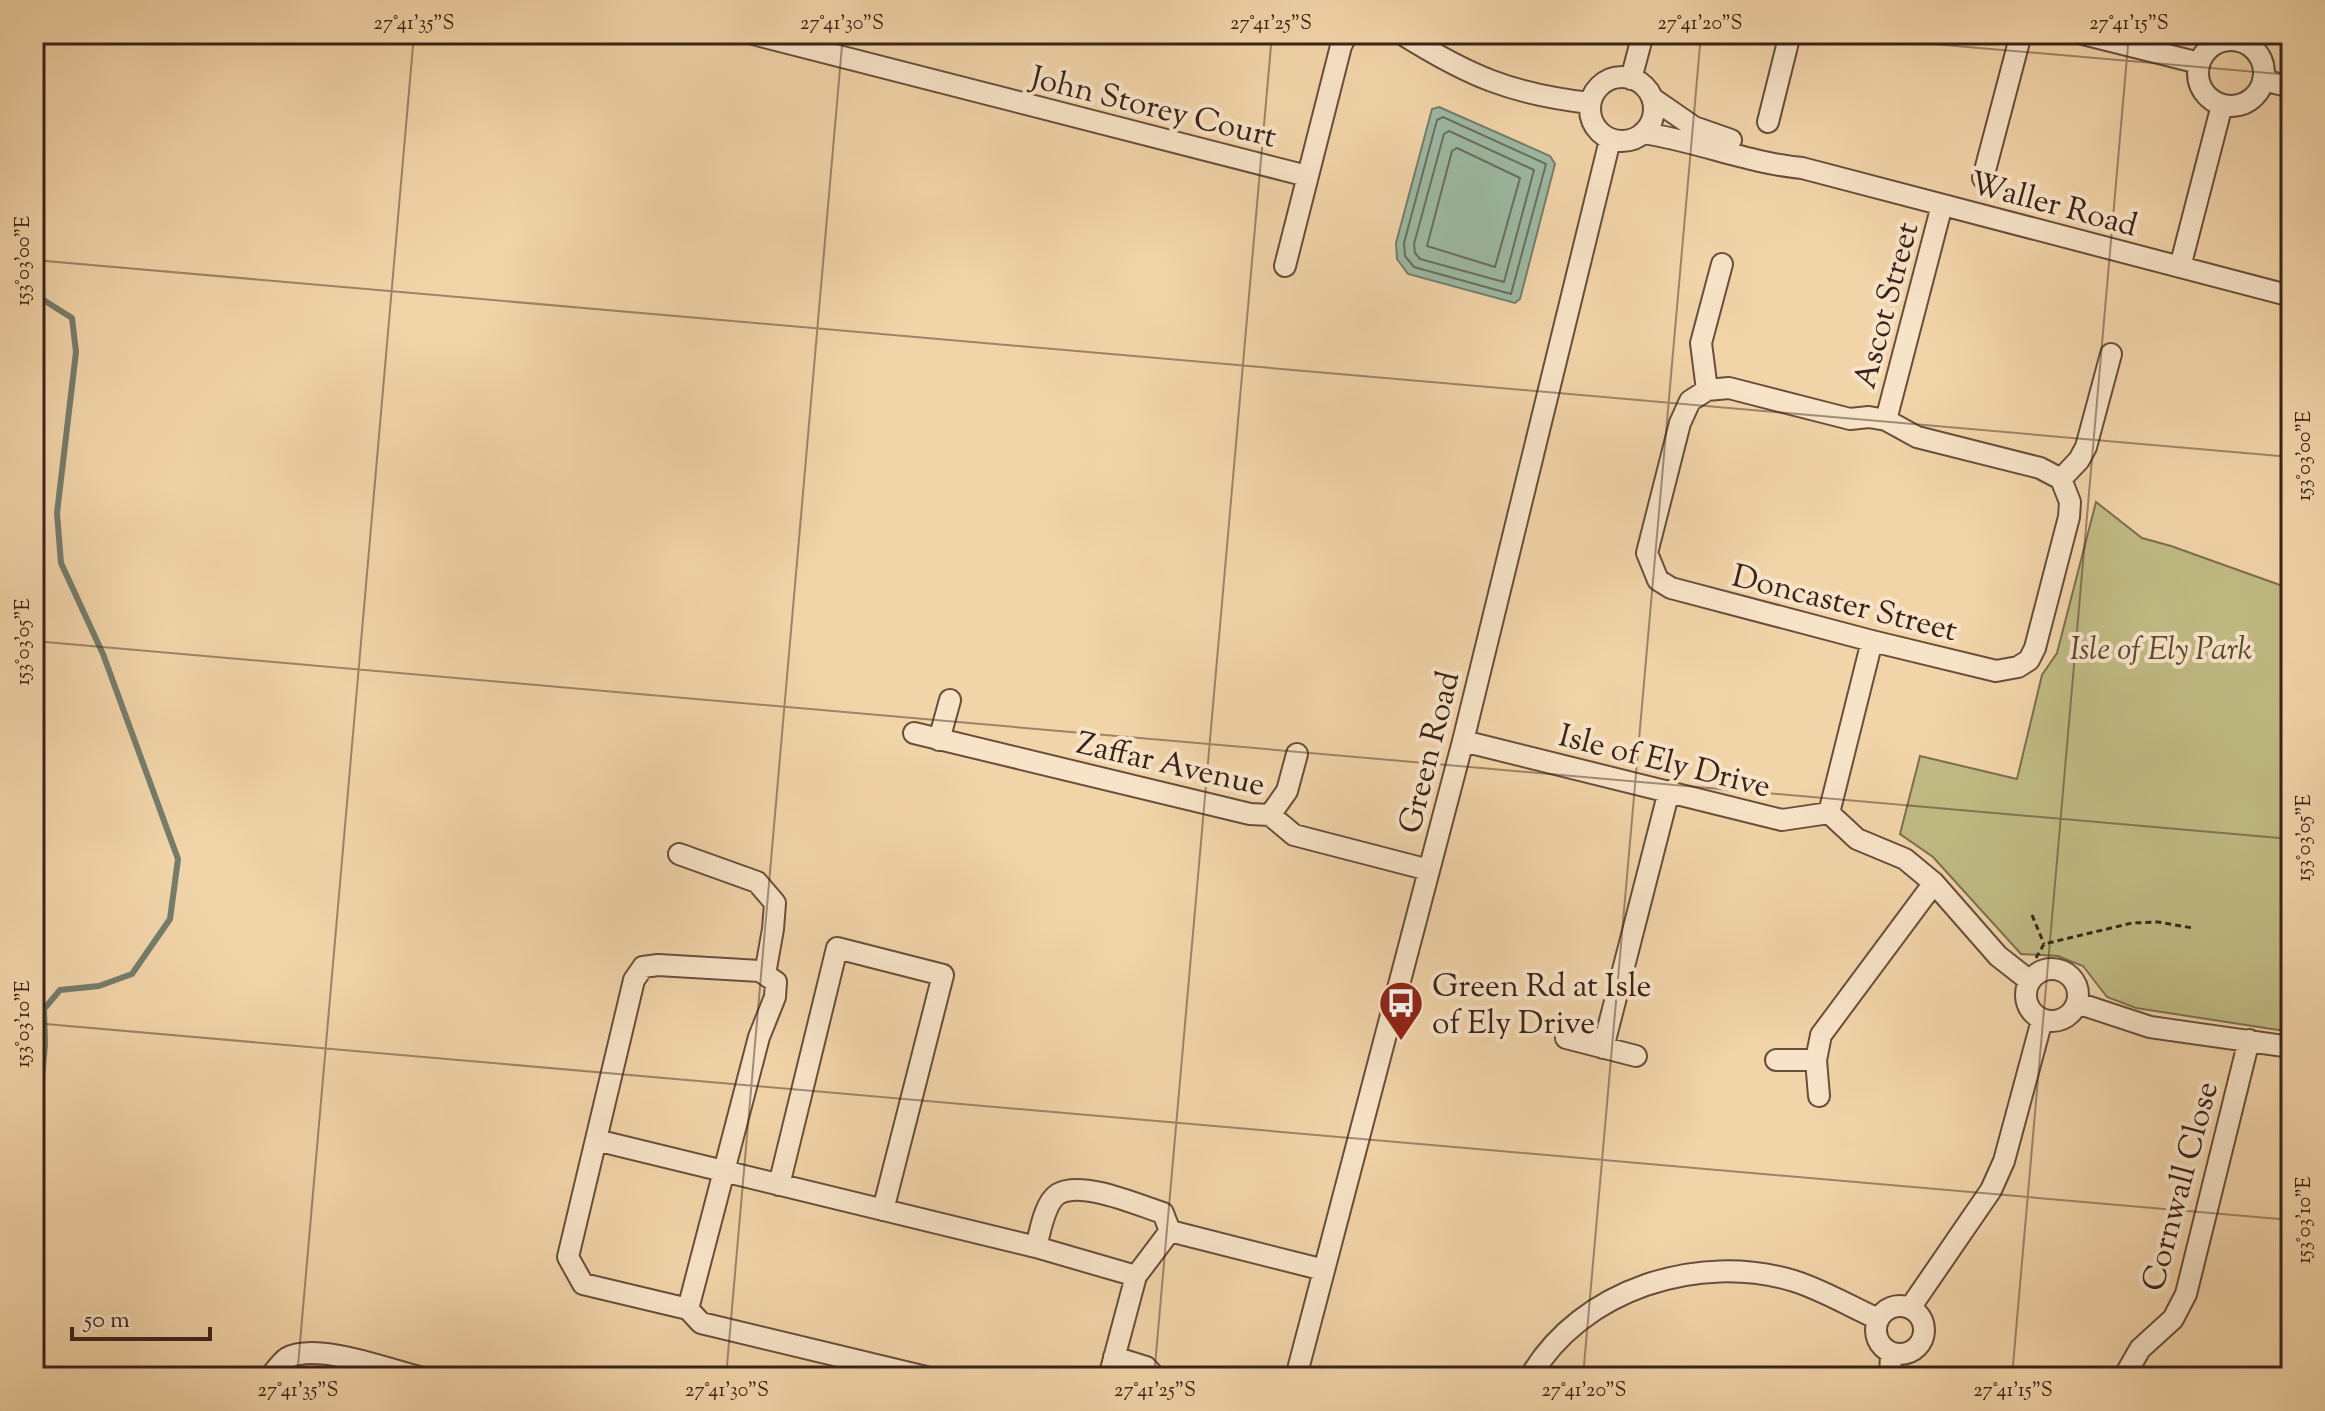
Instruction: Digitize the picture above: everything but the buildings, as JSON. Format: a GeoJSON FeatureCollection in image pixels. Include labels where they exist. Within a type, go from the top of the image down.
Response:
{"type":"FeatureCollection","features":[{"type":"Feature","properties":{"kind":"street","name":"John Storey Court"},"geometry":{"type":"LineString","coordinates":[[753,34],[1307,176]]}},
{"type":"Feature","properties":{"kind":"street"},"geometry":{"type":"LineString","coordinates":[[1285,266],[1341,46],[1347,34]]}},
{"type":"Feature","properties":{"kind":"street"},"geometry":{"type":"LineString","coordinates":[[1402,34],[1453,66],[1495,84],[1546,98],[1590,103]]}},
{"type":"Feature","properties":{"kind":"street"},"geometry":{"type":"LineString","coordinates":[[1631,79],[1643,34]]}},
{"type":"Feature","properties":{"kind":"street"},"geometry":{"type":"LineString","coordinates":[[1768,122],[1790,34]]}},
{"type":"Feature","properties":{"kind":"street"},"geometry":{"type":"LineString","coordinates":[[1983,178],[2021,34]]}},
{"type":"Feature","properties":{"kind":"street"},"geometry":{"type":"LineString","coordinates":[[2083,34],[2199,63]]}},
{"type":"Feature","properties":{"kind":"street"},"geometry":{"type":"LineString","coordinates":[[2240,37],[2261,60],[2263,80],[2259,90],[2243,104],[2222,105],[2212,101],[2199,84],[2199,63],[2203,54],[2219,42],[2240,37]]}},
{"type":"Feature","properties":{"kind":"street"},"geometry":{"type":"LineString","coordinates":[[1613,78],[1631,79],[1643,86],[1652,98],[1653,117],[1643,133],[1627,141],[1610,140],[1596,129],[1590,103],[1605,82],[1613,78]]}},
{"type":"Feature","properties":{"kind":"street"},"geometry":{"type":"LineString","coordinates":[[2263,80],[2291,87]]}},
{"type":"Feature","properties":{"kind":"street","name":"Waller Road"},"geometry":{"type":"LineString","coordinates":[[1652,98],[1694,127],[1774,154],[1802,168]]}},
{"type":"Feature","properties":{"kind":"street"},"geometry":{"type":"LineString","coordinates":[[2180,267],[2222,105]]}},
{"type":"Feature","properties":{"kind":"street","name":"Waller Road"},"geometry":{"type":"LineString","coordinates":[[1643,133],[1699,144],[1768,165],[1802,168],[2291,296]]}},
{"type":"Feature","properties":{"kind":"street","name":"Green Road"},"geometry":{"type":"LineString","coordinates":[[1296,1377],[1463,741],[1610,140]]}},
{"type":"Feature","properties":{"kind":"street","name":"Ascot Street"},"geometry":{"type":"LineString","coordinates":[[1886,420],[1942,205]]}},
{"type":"Feature","properties":{"kind":"street"},"geometry":{"type":"LineString","coordinates":[[1722,264],[1701,343],[1707,390],[1729,388],[1850,419],[1869,417],[1886,420],[1917,437],[2040,468],[2061,479],[2079,460],[2086,447],[2111,354]]}},
{"type":"Feature","properties":{"kind":"street","name":"Doncaster Street"},"geometry":{"type":"LineString","coordinates":[[1707,390],[1690,401],[1680,423],[1647,553],[1658,580],[1671,588],[1872,641],[1996,671],[2008,671],[2029,660],[2035,648],[2069,517],[2070,502],[2061,479]]}},
{"type":"Feature","properties":{"kind":"street"},"geometry":{"type":"LineString","coordinates":[[1872,641],[1829,813],[1857,839],[1905,859],[1934,883],[1998,956],[2030,981]]}},
{"type":"Feature","properties":{"kind":"street"},"geometry":{"type":"LineString","coordinates":[[939,740],[950,700]]}},
{"type":"Feature","properties":{"kind":"street","name":"Zaffar Avenue"},"geometry":{"type":"LineString","coordinates":[[914,733],[1250,814],[1270,815],[1294,835],[1429,870]]}},
{"type":"Feature","properties":{"kind":"street","name":"Isle of Ely Drive"},"geometry":{"type":"LineString","coordinates":[[1463,741],[1782,820],[1829,813]]}},
{"type":"Feature","properties":{"kind":"street"},"geometry":{"type":"LineString","coordinates":[[1270,815],[1287,791],[1297,754]]}},
{"type":"Feature","properties":{"kind":"street"},"geometry":{"type":"LineString","coordinates":[[1603,1048],[1669,791]]}},
{"type":"Feature","properties":{"kind":"street"},"geometry":{"type":"LineString","coordinates":[[679,854],[757,882],[775,903],[765,974]]}},
{"type":"Feature","properties":{"kind":"street"},"geometry":{"type":"LineString","coordinates":[[1819,1096],[1816,1060],[1821,1035],[1934,883]]}},
{"type":"Feature","properties":{"kind":"street"},"geometry":{"type":"LineString","coordinates":[[779,1185],[837,948],[943,975],[883,1210]]}},
{"type":"Feature","properties":{"kind":"street"},"geometry":{"type":"LineString","coordinates":[[688,1309],[759,1037],[775,997],[776,982],[760,971],[658,965],[643,967],[634,980],[568,1257],[574,1272],[583,1284],[688,1309],[701,1323],[926,1377]]}},
{"type":"Feature","properties":{"kind":"street"},"geometry":{"type":"LineString","coordinates":[[2043,970],[2061,971],[2075,983],[2077,1003],[2072,1012],[2053,1022],[2042,1020],[2032,1013],[2026,991],[2030,981],[2043,970]]}},
{"type":"Feature","properties":{"kind":"street"},"geometry":{"type":"LineString","coordinates":[[2077,1003],[2150,1027],[2291,1047]]}},
{"type":"Feature","properties":{"kind":"street"},"geometry":{"type":"LineString","coordinates":[[1910,1308],[1991,1190],[2004,1161],[2042,1020]]}},
{"type":"Feature","properties":{"kind":"street"},"geometry":{"type":"LineString","coordinates":[[1566,1038],[1636,1056]]}},
{"type":"Feature","properties":{"kind":"street","name":"Cornwall Close"},"geometry":{"type":"LineString","coordinates":[[2124,1377],[2140,1349],[2173,1319],[2186,1294],[2249,1040]]}},
{"type":"Feature","properties":{"kind":"street"},"geometry":{"type":"LineString","coordinates":[[1776,1060],[1816,1060]]}},
{"type":"Feature","properties":{"kind":"street"},"geometry":{"type":"LineString","coordinates":[[596,1140],[1036,1247],[1136,1276]]}},
{"type":"Feature","properties":{"kind":"street"},"geometry":{"type":"LineString","coordinates":[[1036,1247],[1049,1205],[1058,1194],[1083,1189],[1163,1213],[1170,1231]]}},
{"type":"Feature","properties":{"kind":"street"},"geometry":{"type":"LineString","coordinates":[[1170,1231],[1324,1270]]}},
{"type":"Feature","properties":{"kind":"street"},"geometry":{"type":"LineString","coordinates":[[1109,1377],[1136,1276],[1170,1231]]}},
{"type":"Feature","properties":{"kind":"street"},"geometry":{"type":"LineString","coordinates":[[1530,1377],[1542,1357],[1568,1330],[1598,1308],[1631,1290],[1672,1277],[1714,1272],[1755,1272],[1796,1281],[1878,1319]]}},
{"type":"Feature","properties":{"kind":"street"},"geometry":{"type":"LineString","coordinates":[[1892,1307],[1910,1308],[1923,1321],[1922,1340],[1909,1353],[1891,1353],[1878,1339],[1878,1319],[1892,1307]]}},
{"type":"Feature","properties":{"kind":"street"},"geometry":{"type":"LineString","coordinates":[[270,1377],[285,1359],[303,1353],[321,1353],[419,1377]]}},
{"type":"Feature","properties":{"kind":"street"},"geometry":{"type":"LineString","coordinates":[[1890,1377],[1891,1353]]}},
{"type":"Feature","properties":{"kind":"street"},"geometry":{"type":"LineString","coordinates":[[1114,1357],[1146,1367],[1155,1377]]}},
{"type":"Feature","properties":{"kind":"path"},"geometry":{"type":"LineString","coordinates":[[2032,915],[2044,944]]}},
{"type":"Feature","properties":{"kind":"path"},"geometry":{"type":"LineString","coordinates":[[2036,958],[2044,944],[2132,923],[2158,922],[2193,928]]}},
{"type":"Feature","properties":{"kind":"green space","name":"Isle of Ely Park"},"geometry":{"type":"Polygon","coordinates":[[[2096,502],[2142,538],[2291,589],[2291,1032],[2136,1008],[2107,997],[2083,966],[2058,956],[2021,954],[1933,857],[1900,834],[1920,756],[2017,779],[2042,675],[2057,653],[2096,502]]]}},
{"type":"Feature","properties":{"kind":"water"},"geometry":{"type":"Polygon","coordinates":[[[1439,107],[1550,156],[1555,164],[1520,299],[1515,303],[1408,274],[1397,259],[1396,243],[1432,109],[1439,107]]]}},
{"type":"Feature","properties":{"kind":"waterway"},"geometry":{"type":"LineString","coordinates":[[34,294],[72,318],[76,352],[57,513],[61,563],[103,654],[178,859],[170,919],[132,974],[99,986],[60,990],[44,1009],[45,1044],[34,1170]]}},
{"type":"Feature","properties":{"kind":"place","name":"Green Rd at Isle of Ely Drive"},"geometry":{"type":"Point","coordinates":[1401,1042]}}]}
